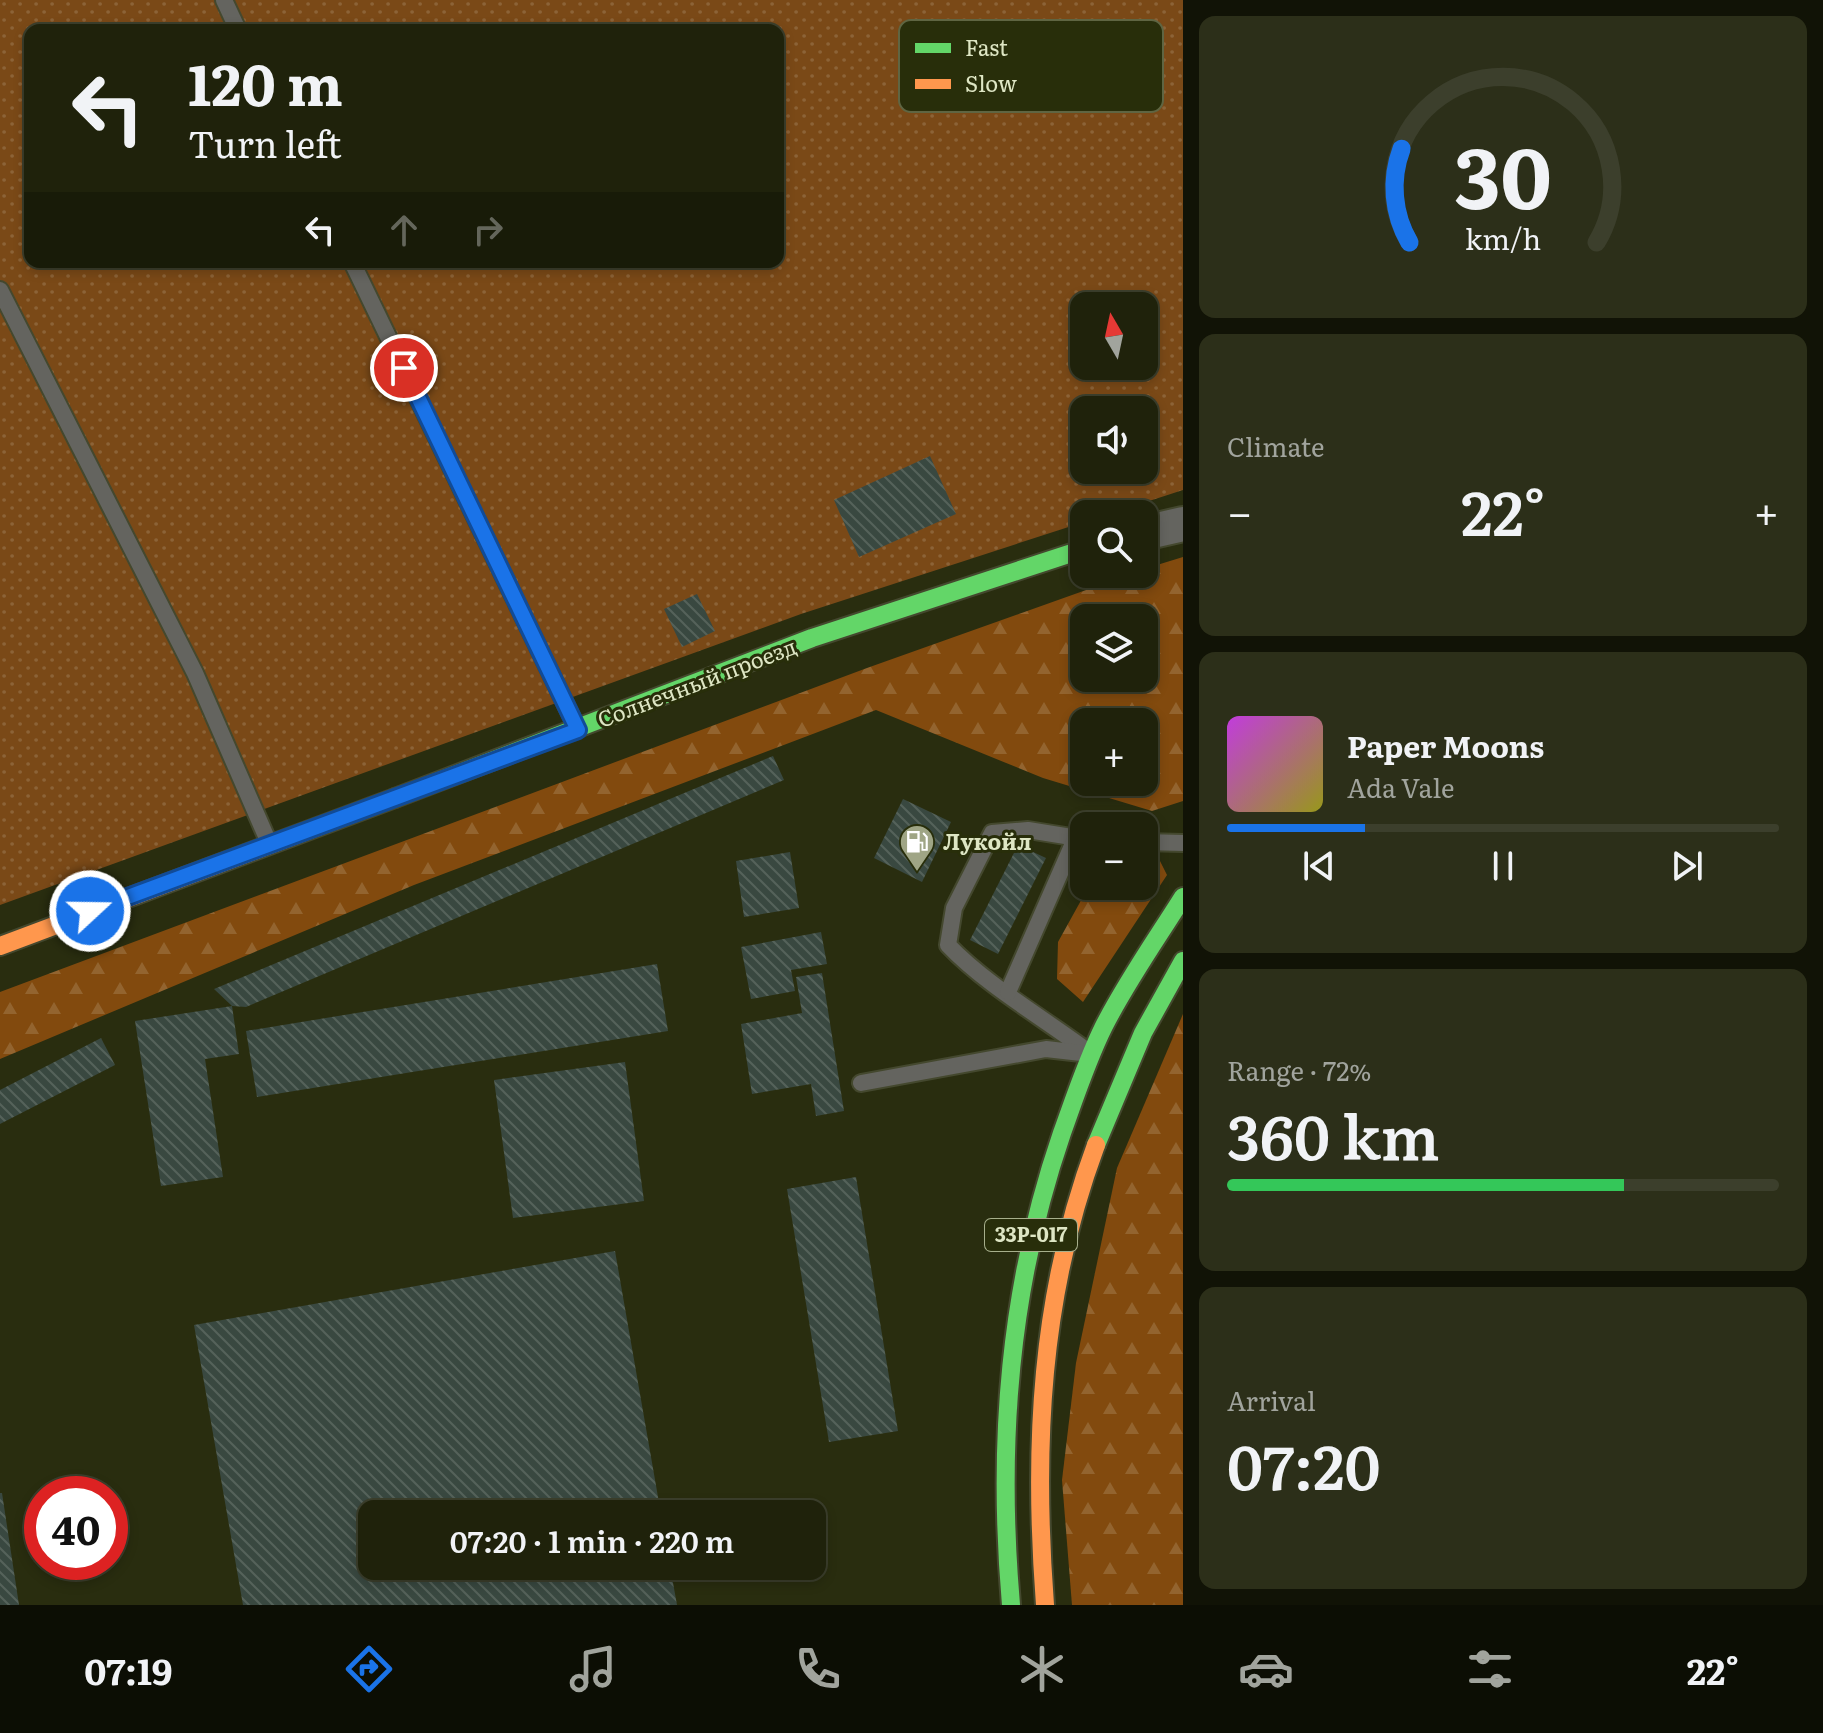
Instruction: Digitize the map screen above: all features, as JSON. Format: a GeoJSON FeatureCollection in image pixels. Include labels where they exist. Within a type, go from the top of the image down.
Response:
{"type":"FeatureCollection","features":[{"type":"Feature","properties":{"kind":"main road","name":"Солнечный проезд"},"geometry":{"type":"LineString","coordinates":[[0,946],[578,730],[812,638],[1070,554]]}},
{"type":"Feature","properties":{"kind":"main road","name":"33Р-017"},"geometry":{"type":"LineString","coordinates":[[1011,1605],[1004,1394],[1013,1320],[1036,1214],[1092,1054],[1123,992],[1183,897]]}},
{"type":"Feature","properties":{"kind":"main road","name":"33Р-017"},"geometry":{"type":"LineString","coordinates":[[1045,1605],[1037,1487],[1038,1399],[1046,1321],[1070,1222],[1098,1138],[1140,1037],[1161,995],[1183,961]]}},
{"type":"Feature","properties":{"kind":"street"},"geometry":{"type":"LineString","coordinates":[[1158,530],[1183,524]]}},
{"type":"Feature","properties":{"kind":"lane"},"geometry":{"type":"LineString","coordinates":[[224,0],[235,24]]}},
{"type":"Feature","properties":{"kind":"lane"},"geometry":{"type":"LineString","coordinates":[[355,268],[578,730]]}},
{"type":"Feature","properties":{"kind":"lane"},"geometry":{"type":"LineString","coordinates":[[0,290],[195,673],[269,843]]}},
{"type":"Feature","properties":{"kind":"lane"},"geometry":{"type":"LineString","coordinates":[[1070,837],[1028,830],[992,833],[954,908],[948,945],[974,972],[1008,992],[1092,1054]]}},
{"type":"Feature","properties":{"kind":"lane"},"geometry":{"type":"LineString","coordinates":[[1158,842],[1183,843]]}},
{"type":"Feature","properties":{"kind":"lane"},"geometry":{"type":"LineString","coordinates":[[1008,992],[1070,860]]}},
{"type":"Feature","properties":{"kind":"lane"},"geometry":{"type":"LineString","coordinates":[[861,1083],[1046,1049],[1092,1054]]}},
{"type":"Feature","properties":{"kind":"lane"},"geometry":{"type":"LineString","coordinates":[[994,1595],[1008,1576]]}},
{"type":"Feature","properties":{"kind":"green space"},"geometry":{"type":"Polygon","coordinates":[[[1183,557],[1183,801],[1152,811],[1102,796],[1158,796],[1158,708],[1070,708],[1070,786],[876,710],[414,885],[0,1059],[0,992],[867,668],[1092,588],[1158,588],[1158,565],[1183,557]]]}},
{"type":"Feature","properties":{"kind":"green space"},"geometry":{"type":"Polygon","coordinates":[[[1158,860],[1160,861],[1167,875],[1158,889],[1158,860]]]}},
{"type":"Feature","properties":{"kind":"green space"},"geometry":{"type":"Polygon","coordinates":[[[1081,900],[1150,900],[1083,1002],[1057,979],[1058,942],[1081,900]]]}},
{"type":"Feature","properties":{"kind":"green space"},"geometry":{"type":"Polygon","coordinates":[[[1183,1014],[1183,1605],[1072,1605],[1062,1480],[1076,1363],[1117,1168],[1183,1014]]]}},
{"type":"Feature","properties":{"kind":"shaded area"},"geometry":{"type":"Polygon","coordinates":[[[0,0],[1183,0],[1183,490],[1152,500],[1070,500],[1070,527],[801,614],[0,905],[0,0]]]}},
{"type":"Feature","properties":{"kind":"building"},"geometry":{"type":"Polygon","coordinates":[[[930,456],[956,514],[859,557],[834,500],[930,456]]]}},
{"type":"Feature","properties":{"kind":"building"},"geometry":{"type":"Polygon","coordinates":[[[697,594],[715,631],[682,647],[664,609],[697,594]]]}},
{"type":"Feature","properties":{"kind":"building"},"geometry":{"type":"Polygon","coordinates":[[[773,756],[784,780],[246,1007],[232,1006],[214,989],[773,756]]]}},
{"type":"Feature","properties":{"kind":"building"},"geometry":{"type":"Polygon","coordinates":[[[903,799],[951,822],[922,882],[874,858],[903,799]]]}},
{"type":"Feature","properties":{"kind":"building"},"geometry":{"type":"Polygon","coordinates":[[[1018,845],[1046,858],[998,954],[970,940],[1018,845]]]}},
{"type":"Feature","properties":{"kind":"building"},"geometry":{"type":"Polygon","coordinates":[[[790,852],[799,908],[744,917],[736,861],[790,852]]]}},
{"type":"Feature","properties":{"kind":"building"},"geometry":{"type":"Polygon","coordinates":[[[821,932],[827,964],[791,970],[795,991],[751,999],[741,947],[821,932]]]}},
{"type":"Feature","properties":{"kind":"building"},"geometry":{"type":"Polygon","coordinates":[[[657,964],[668,1031],[257,1097],[246,1031],[657,964]]]}},
{"type":"Feature","properties":{"kind":"building"},"geometry":{"type":"Polygon","coordinates":[[[822,973],[844,1111],[816,1116],[811,1084],[752,1094],[741,1024],[802,1013],[796,977],[822,973]]]}},
{"type":"Feature","properties":{"kind":"building"},"geometry":{"type":"Polygon","coordinates":[[[232,1006],[239,1054],[205,1059],[223,1177],[161,1186],[135,1021],[232,1006]]]}},
{"type":"Feature","properties":{"kind":"building"},"geometry":{"type":"Polygon","coordinates":[[[101,1038],[115,1065],[0,1124],[0,1090],[101,1038]]]}},
{"type":"Feature","properties":{"kind":"building"},"geometry":{"type":"Polygon","coordinates":[[[625,1062],[644,1201],[513,1218],[494,1080],[625,1062]]]}},
{"type":"Feature","properties":{"kind":"building"},"geometry":{"type":"Polygon","coordinates":[[[856,1177],[898,1431],[829,1442],[787,1189],[856,1177]]]}},
{"type":"Feature","properties":{"kind":"building"},"geometry":{"type":"Polygon","coordinates":[[[615,1251],[659,1500],[358,1500],[358,1580],[673,1580],[677,1605],[243,1605],[194,1325],[615,1251]]]}},
{"type":"Feature","properties":{"kind":"building"},"geometry":{"type":"Polygon","coordinates":[[[2,1493],[19,1605],[0,1605],[2,1493]]]}},
{"type":"Feature","properties":{"kind":"traffic: fast"},"geometry":{"type":"LineString","coordinates":[[395,798],[812,638],[1070,554]]}},
{"type":"Feature","properties":{"kind":"traffic: fast"},"geometry":{"type":"LineString","coordinates":[[1011,1605],[1006,1485],[1011,1366],[1019,1307],[1044,1191],[1062,1133],[1104,1026],[1183,897]]}},
{"type":"Feature","properties":{"kind":"traffic: fast"},"geometry":{"type":"LineString","coordinates":[[1096,1145],[1143,1033],[1183,961]]}},
{"type":"Feature","properties":{"kind":"traffic: slow"},"geometry":{"type":"LineString","coordinates":[[0,946],[395,798]]}},
{"type":"Feature","properties":{"kind":"traffic: slow"},"geometry":{"type":"LineString","coordinates":[[1045,1605],[1040,1488],[1045,1372],[1063,1258],[1077,1201],[1096,1145]]}},
{"type":"Feature","properties":{"kind":"place","name":"Лукойл"},"geometry":{"type":"Point","coordinates":[917,873]}},
{"type":"Feature","properties":{"kind":"route"},"geometry":{"type":"LineString","coordinates":[[90,911],[578,730],[404,368]]}}]}
